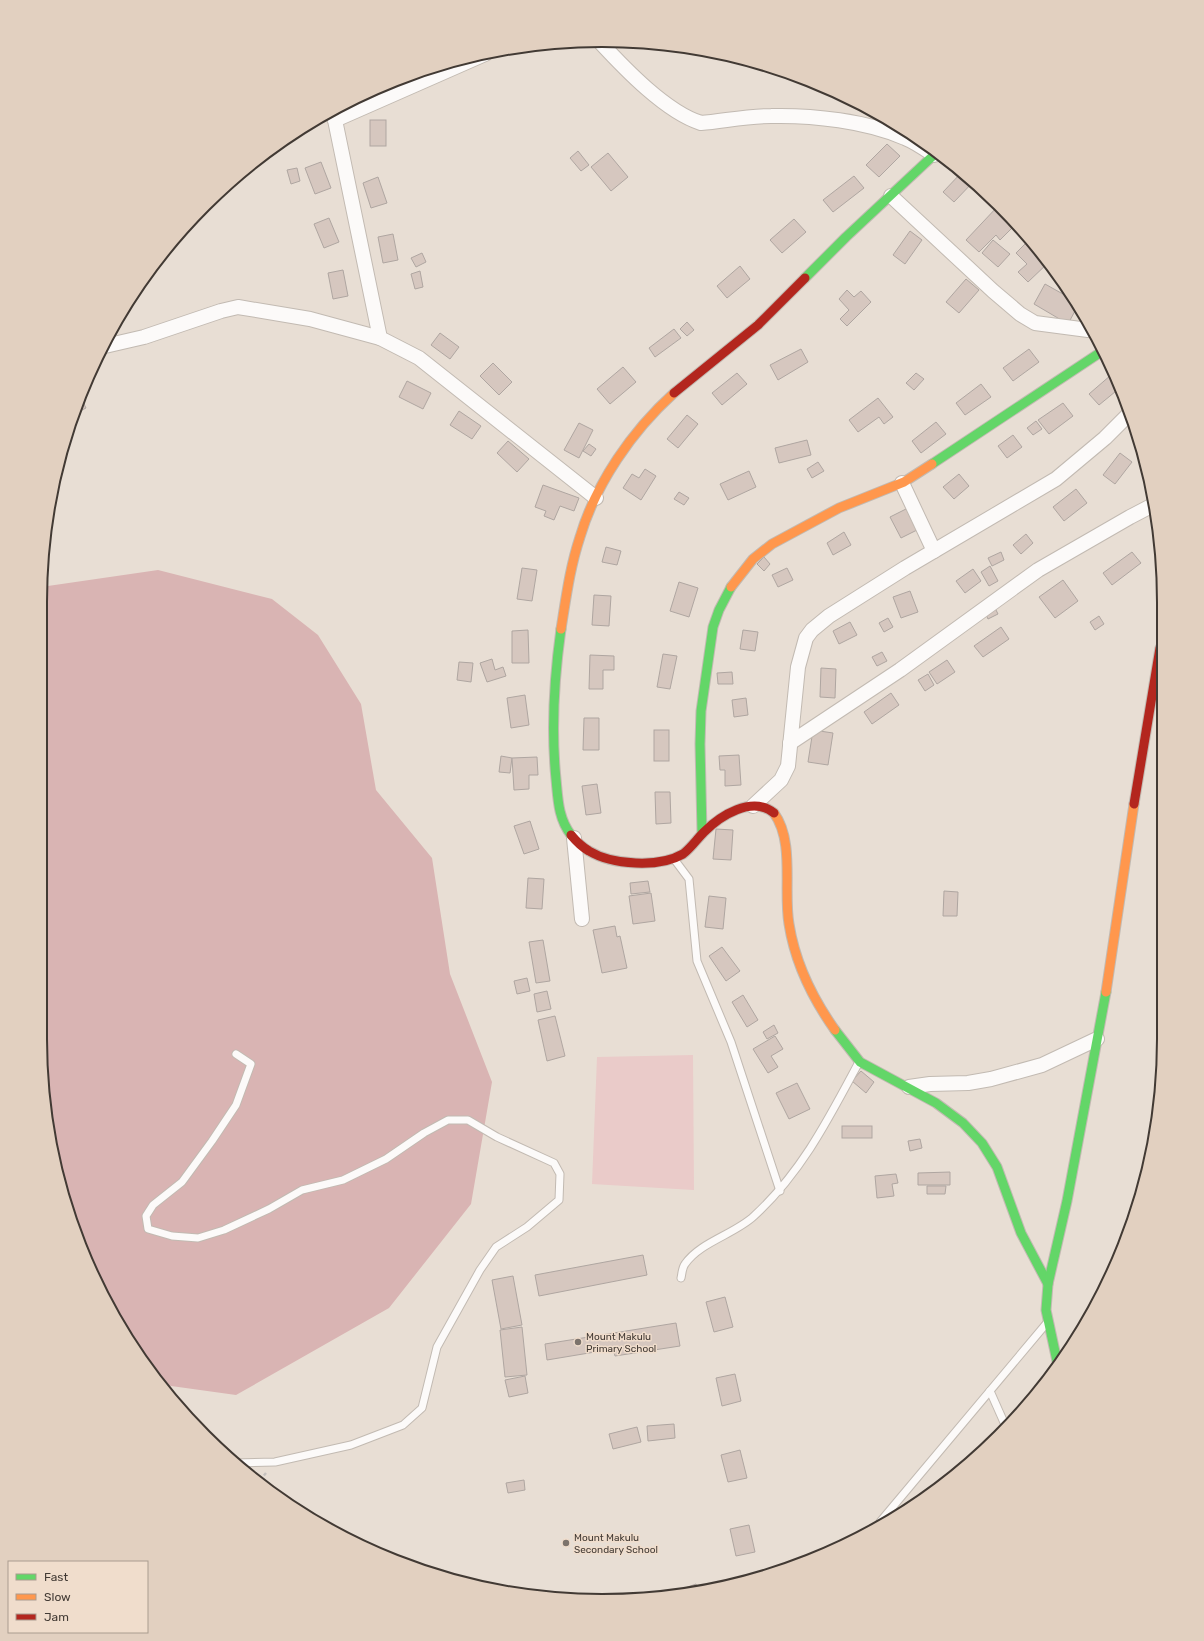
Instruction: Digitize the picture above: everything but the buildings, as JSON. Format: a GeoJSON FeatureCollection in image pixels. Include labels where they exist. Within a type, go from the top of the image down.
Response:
{"type":"FeatureCollection","features":[{"type":"Feature","properties":{"kind":"street"},"geometry":{"type":"LineString","coordinates":[[605,47],[625,69],[649,90],[691,120],[701,123],[771,116],[799,116],[844,121],[887,130],[903,136]]}},
{"type":"Feature","properties":{"kind":"street"},"geometry":{"type":"LineString","coordinates":[[339,114],[449,69]]}},
{"type":"Feature","properties":{"kind":"street"},"geometry":{"type":"LineString","coordinates":[[333,117],[380,338]]}},
{"type":"Feature","properties":{"kind":"street"},"geometry":{"type":"LineString","coordinates":[[932,157],[834,248],[769,315],[668,399],[646,422],[629,444],[596,498],[581,532],[570,571],[559,650],[553,712],[553,745],[559,815],[565,827],[574,838],[589,851],[605,858],[620,861],[640,862],[674,858],[685,852],[702,832],[708,820],[700,732],[701,711],[715,622],[731,586],[754,557],[772,544],[849,503],[902,483],[1098,354]]}},
{"type":"Feature","properties":{"kind":"street"},"geometry":{"type":"LineString","coordinates":[[891,196],[993,291],[1020,314],[1035,323],[1085,330]]}},
{"type":"Feature","properties":{"kind":"street"},"geometry":{"type":"LineString","coordinates":[[110,345],[144,337],[221,311],[238,308],[310,319],[380,338],[419,358],[596,498]]}},
{"type":"Feature","properties":{"kind":"street"},"geometry":{"type":"LineString","coordinates":[[753,806],[773,788],[785,773],[788,766],[798,667],[806,638],[812,630],[829,616],[934,550],[1056,479],[1106,438],[1125,417]]}},
{"type":"Feature","properties":{"kind":"street"},"geometry":{"type":"LineString","coordinates":[[902,483],[934,550]]}},
{"type":"Feature","properties":{"kind":"street"},"geometry":{"type":"LineString","coordinates":[[790,743],[900,670],[1038,570],[1148,507]]}},
{"type":"Feature","properties":{"kind":"street"},"geometry":{"type":"LineString","coordinates":[[1056,1357],[1046,1310],[1048,1284],[1067,1201],[1107,987],[1139,770],[1157,665]]}},
{"type":"Feature","properties":{"kind":"street"},"geometry":{"type":"LineString","coordinates":[[773,788],[774,813]]}},
{"type":"Feature","properties":{"kind":"street"},"geometry":{"type":"LineString","coordinates":[[708,820],[726,816],[753,806],[762,806],[774,813],[783,828],[788,920],[803,976],[820,1008],[859,1062],[930,1098],[953,1114],[973,1132],[991,1154],[999,1169],[1019,1228],[1030,1254],[1048,1284]]}},
{"type":"Feature","properties":{"kind":"street"},"geometry":{"type":"LineString","coordinates":[[574,838],[582,919]]}},
{"type":"Feature","properties":{"kind":"street"},"geometry":{"type":"LineString","coordinates":[[909,1088],[930,1084],[968,1083],[991,1079],[1042,1065],[1097,1039]]}},
{"type":"Feature","properties":{"kind":"lane"},"geometry":{"type":"LineString","coordinates":[[674,858],[689,879],[697,961],[731,1042],[780,1191]]}},
{"type":"Feature","properties":{"kind":"lane"},"geometry":{"type":"LineString","coordinates":[[236,1054],[251,1064],[236,1105],[182,1182],[153,1205],[146,1216],[148,1229],[172,1236],[198,1238],[224,1230],[269,1209],[302,1190],[343,1180],[386,1159],[424,1133],[448,1120],[468,1120],[497,1137],[554,1163],[560,1174],[559,1200],[527,1227],[496,1247],[480,1270],[437,1347],[422,1408],[403,1425],[352,1445],[275,1462],[244,1463]]}},
{"type":"Feature","properties":{"kind":"lane"},"geometry":{"type":"LineString","coordinates":[[681,1278],[684,1266],[692,1255],[753,1218],[780,1191],[814,1146],[859,1062]]}},
{"type":"Feature","properties":{"kind":"lane"},"geometry":{"type":"LineString","coordinates":[[884,1517],[1048,1321]]}},
{"type":"Feature","properties":{"kind":"lane"},"geometry":{"type":"LineString","coordinates":[[990,1391],[1003,1421]]}},
{"type":"Feature","properties":{"kind":"shaded area"},"geometry":{"type":"Polygon","coordinates":[[[158,570],[272,599],[318,635],[361,704],[376,790],[432,858],[450,974],[492,1082],[471,1204],[389,1308],[236,1395],[169,1386],[162,1377],[121,1316],[104,1284],[76,1217],[66,1183],[52,1111],[48,1075],[47,586],[158,570]]]}},
{"type":"Feature","properties":{"kind":"shaded area"},"geometry":{"type":"Polygon","coordinates":[[[693,1055],[694,1190],[592,1184],[597,1057],[693,1055]]]}},
{"type":"Feature","properties":{"kind":"traffic: fast"},"geometry":{"type":"LineString","coordinates":[[805,278],[846,237],[932,157]]}},
{"type":"Feature","properties":{"kind":"traffic: fast"},"geometry":{"type":"LineString","coordinates":[[932,464],[1098,354]]}},
{"type":"Feature","properties":{"kind":"traffic: fast"},"geometry":{"type":"LineString","coordinates":[[702,832],[700,744],[701,711],[713,627],[719,610],[731,587]]}},
{"type":"Feature","properties":{"kind":"traffic: fast"},"geometry":{"type":"LineString","coordinates":[[561,629],[554,704],[554,760],[559,808],[563,822],[571,835]]}},
{"type":"Feature","properties":{"kind":"traffic: fast"},"geometry":{"type":"LineString","coordinates":[[1056,1357],[1046,1310],[1048,1284],[1067,1201],[1106,992]]}},
{"type":"Feature","properties":{"kind":"traffic: fast"},"geometry":{"type":"LineString","coordinates":[[835,1030],[860,1062],[936,1103],[963,1123],[982,1143],[997,1167],[1021,1233],[1048,1284]]}},
{"type":"Feature","properties":{"kind":"traffic: slow"},"geometry":{"type":"LineString","coordinates":[[561,629],[569,583],[580,537],[596,497],[617,459],[630,441],[674,393]]}},
{"type":"Feature","properties":{"kind":"traffic: slow"},"geometry":{"type":"LineString","coordinates":[[731,587],[753,559],[772,544],[839,508],[904,482],[932,464]]}},
{"type":"Feature","properties":{"kind":"traffic: slow"},"geometry":{"type":"LineString","coordinates":[[1106,992],[1134,804]]}},
{"type":"Feature","properties":{"kind":"traffic: slow"},"geometry":{"type":"LineString","coordinates":[[774,813],[784,838],[787,867],[787,911],[792,938],[800,966],[812,993],[835,1030]]}},
{"type":"Feature","properties":{"kind":"traffic: jam"},"geometry":{"type":"LineString","coordinates":[[674,393],[758,325],[805,278]]}},
{"type":"Feature","properties":{"kind":"traffic: jam"},"geometry":{"type":"LineString","coordinates":[[1134,804],[1157,666]]}},
{"type":"Feature","properties":{"kind":"traffic: jam"},"geometry":{"type":"LineString","coordinates":[[571,835],[584,848],[599,856],[623,862],[649,863],[673,858],[683,854],[701,835],[727,814],[746,807],[756,806],[765,808],[774,813]]}},
{"type":"Feature","properties":{"kind":"place","name":"Mount Makulu Primary School"},"geometry":{"type":"Point","coordinates":[578,1342]}},
{"type":"Feature","properties":{"kind":"place","name":"Mount Makulu Secondary School"},"geometry":{"type":"Point","coordinates":[566,1543]}}]}
